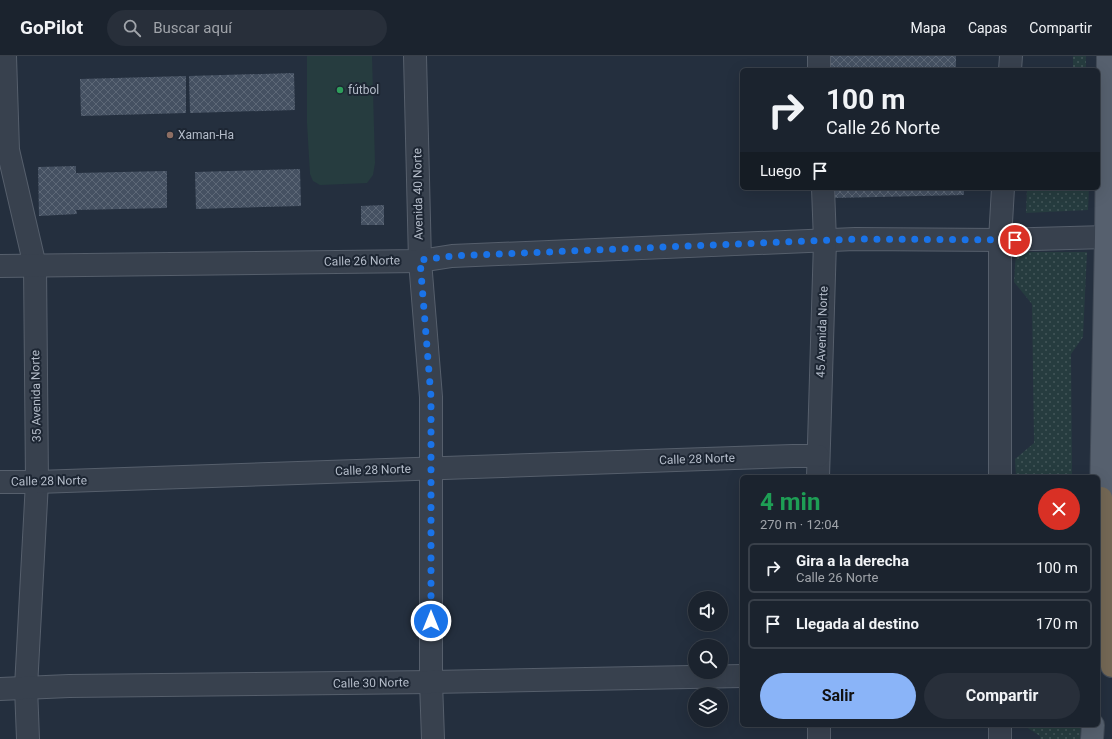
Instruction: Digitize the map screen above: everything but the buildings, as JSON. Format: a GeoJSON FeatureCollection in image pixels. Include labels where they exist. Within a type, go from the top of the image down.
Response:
{"type":"FeatureCollection","features":[{"type":"Feature","properties":{"kind":"highway"},"geometry":{"type":"LineString","coordinates":[[1101,498],[1110,549],[1112,666]]}},
{"type":"Feature","properties":{"kind":"main road"},"geometry":{"type":"LineString","coordinates":[[1100,506],[1106,237],[1108,56]]}},
{"type":"Feature","properties":{"kind":"main road"},"geometry":{"type":"LineString","coordinates":[[1092,739],[1093,727]]}},
{"type":"Feature","properties":{"kind":"street","name":"35 Avenida Norte"},"geometry":{"type":"LineString","coordinates":[[5,56],[8,150],[35,266],[37,482],[26,687],[28,739]]}},
{"type":"Feature","properties":{"kind":"street","name":"Avenida 40 Norte"},"geometry":{"type":"LineString","coordinates":[[416,56],[420,260],[431,397],[431,682],[433,739]]}},
{"type":"Feature","properties":{"kind":"street"},"geometry":{"type":"LineString","coordinates":[[818,56],[819,68]]}},
{"type":"Feature","properties":{"kind":"street"},"geometry":{"type":"LineString","coordinates":[[1010,68],[1011,56]]}},
{"type":"Feature","properties":{"kind":"street","name":"45 Avenida Norte"},"geometry":{"type":"LineString","coordinates":[[818,467],[825,241],[823,190]]}},
{"type":"Feature","properties":{"kind":"street"},"geometry":{"type":"LineString","coordinates":[[1000,475],[1000,240],[1003,190]]}},
{"type":"Feature","properties":{"kind":"street","name":"Calle 26 Norte"},"geometry":{"type":"LineString","coordinates":[[0,266],[420,260],[452,256],[855,239],[1000,240],[1106,237]]}},
{"type":"Feature","properties":{"kind":"street","name":"Calle 28 Norte"},"geometry":{"type":"LineString","coordinates":[[0,482],[432,469],[786,456],[818,467]]}},
{"type":"Feature","properties":{"kind":"street","name":"Calle 30 Norte"},"geometry":{"type":"LineString","coordinates":[[0,689],[26,687],[431,682],[740,676]]}},
{"type":"Feature","properties":{"kind":"street"},"geometry":{"type":"LineString","coordinates":[[819,727],[819,739]]}},
{"type":"Feature","properties":{"kind":"street"},"geometry":{"type":"LineString","coordinates":[[1000,727],[1000,739]]}},
{"type":"Feature","properties":{"kind":"green space","name":"fútbol"},"geometry":{"type":"Polygon","coordinates":[[[307,56],[372,56],[375,163],[373,175],[367,183],[320,185],[313,181],[310,174],[307,123],[307,56]]]}},
{"type":"Feature","properties":{"kind":"green space"},"geometry":{"type":"Polygon","coordinates":[[[1073,56],[1086,56],[1086,68],[1073,68],[1073,56]]]}},
{"type":"Feature","properties":{"kind":"green space"},"geometry":{"type":"Polygon","coordinates":[[[1027,190],[1089,190],[1088,210],[1026,213],[1027,190]]]}},
{"type":"Feature","properties":{"kind":"green space"},"geometry":{"type":"Polygon","coordinates":[[[1016,252],[1087,252],[1083,337],[1071,354],[1072,475],[1016,475],[1015,459],[1034,443],[1032,304],[1014,282],[1016,252]]]}},
{"type":"Feature","properties":{"kind":"green space"},"geometry":{"type":"Polygon","coordinates":[[[1026,727],[1081,727],[1080,739],[1040,739],[1040,736],[1026,727]]]}},
{"type":"Feature","properties":{"kind":"place","name":"fútbol"},"geometry":{"type":"Point","coordinates":[340,90]}},
{"type":"Feature","properties":{"kind":"place","name":"Xaman-Ha"},"geometry":{"type":"Point","coordinates":[170,135]}},
{"type":"Feature","properties":{"kind":"route"},"geometry":{"type":"LineString","coordinates":[[431,621],[431,397],[420,260],[452,256],[855,239],[1015,240]]}}]}
